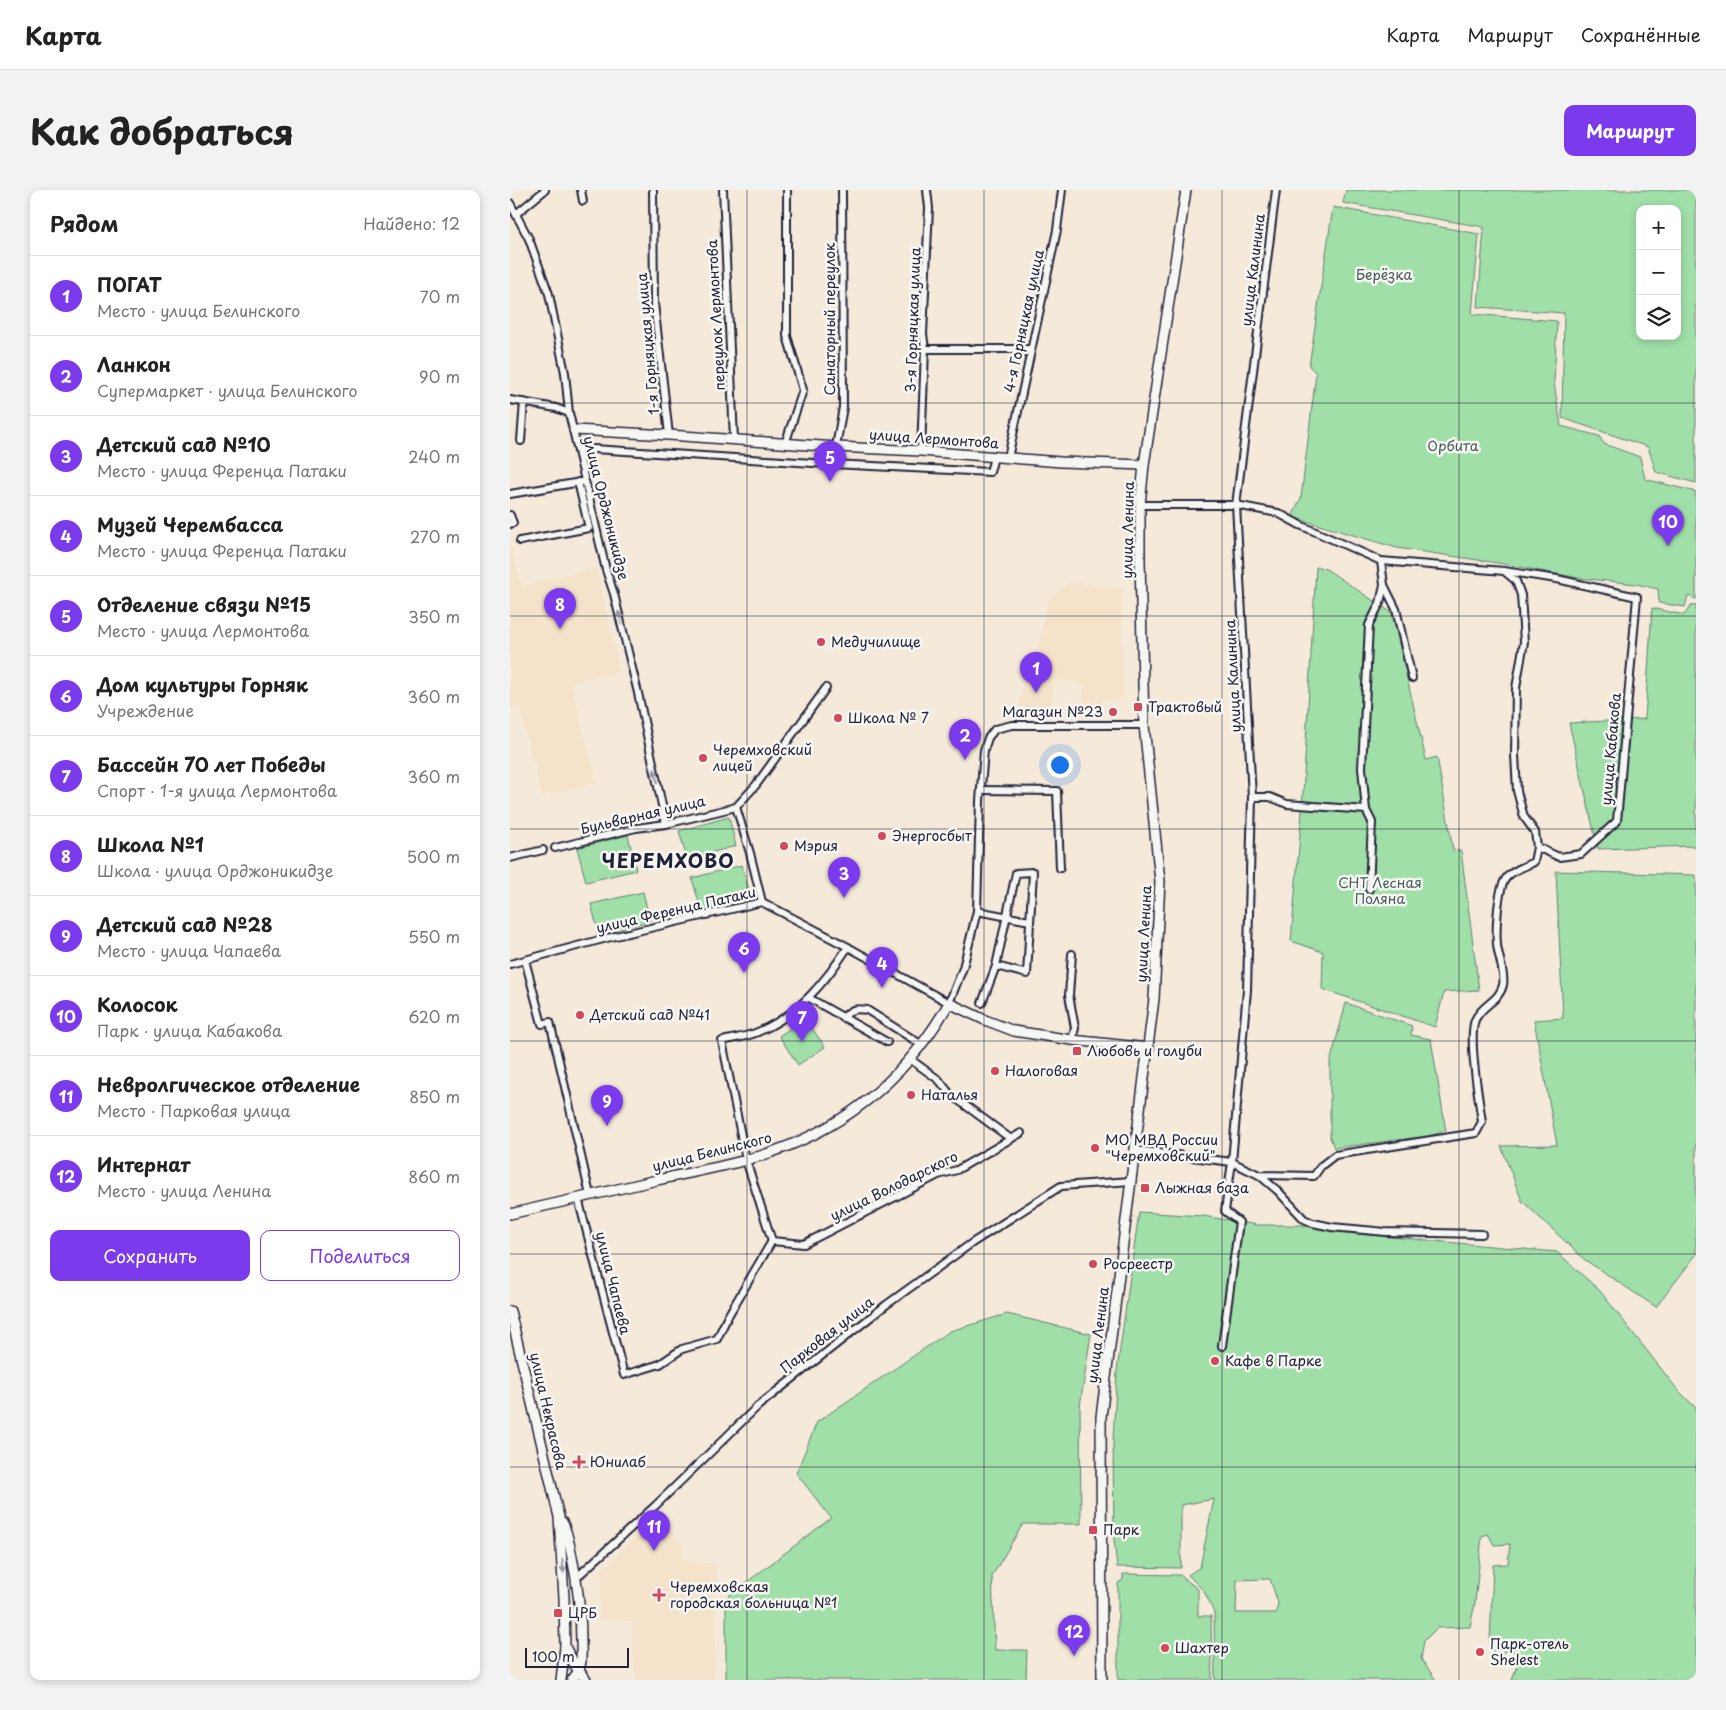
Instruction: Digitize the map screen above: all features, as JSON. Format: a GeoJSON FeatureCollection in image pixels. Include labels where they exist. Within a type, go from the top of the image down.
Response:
{"type":"FeatureCollection","features":[{"type":"Feature","properties":{"kind":"main road","name":"улица Ленина"},"geometry":{"type":"LineString","coordinates":[[1102,1680],[1101,1417],[1149,1048],[1155,990],[1160,881],[1144,726],[1140,505],[1144,465],[1186,190]]}},
{"type":"Feature","properties":{"kind":"main road","name":"улица Лермонтова"},"geometry":{"type":"LineString","coordinates":[[574,430],[1144,465]]}},
{"type":"Feature","properties":{"kind":"main road","name":"улица Ференца Патаки"},"geometry":{"type":"LineString","coordinates":[[949,1003],[1014,1031],[1072,1040],[1149,1048]]}},
{"type":"Feature","properties":{"kind":"main road","name":"улица Белинского"},"geometry":{"type":"LineString","coordinates":[[510,1214],[746,1160],[782,1149],[844,1117],[866,1102],[897,1075],[933,1031],[949,1003]]}},
{"type":"Feature","properties":{"kind":"main road","name":"улица Некрасова"},"geometry":{"type":"LineString","coordinates":[[510,1311],[559,1517],[564,1572],[565,1647],[561,1680]]}},
{"type":"Feature","properties":{"kind":"main road","name":"улица Некрасова"},"geometry":{"type":"LineString","coordinates":[[559,1517],[563,1524],[577,1577],[581,1651]]}},
{"type":"Feature","properties":{"kind":"main road"},"geometry":{"type":"LineString","coordinates":[[565,1647],[586,1680]]}},
{"type":"Feature","properties":{"kind":"main road"},"geometry":{"type":"LineString","coordinates":[[572,1680],[579,1671],[581,1651]]}},
{"type":"Feature","properties":{"kind":"main road"},"geometry":{"type":"LineString","coordinates":[[581,1651],[590,1680]]}},
{"type":"Feature","properties":{"kind":"street"},"geometry":{"type":"LineString","coordinates":[[516,214],[545,190]]}},
{"type":"Feature","properties":{"kind":"street"},"geometry":{"type":"LineString","coordinates":[[581,190],[583,201]]}},
{"type":"Feature","properties":{"kind":"street","name":"1-я Горняцкая улица"},"geometry":{"type":"LineString","coordinates":[[653,190],[654,303],[669,435]]}},
{"type":"Feature","properties":{"kind":"street","name":"переулок Лермонтова"},"geometry":{"type":"LineString","coordinates":[[723,190],[734,440]]}},
{"type":"Feature","properties":{"kind":"street"},"geometry":{"type":"LineString","coordinates":[[785,444],[803,390],[787,336],[787,190]]}},
{"type":"Feature","properties":{"kind":"street","name":"Санаторный переулок"},"geometry":{"type":"LineString","coordinates":[[836,447],[843,407],[842,190]]}},
{"type":"Feature","properties":{"kind":"street","name":"3-я Горняцкая улица"},"geometry":{"type":"LineString","coordinates":[[920,451],[929,208],[927,190]]}},
{"type":"Feature","properties":{"kind":"street","name":"4-я Горняцкая улица"},"geometry":{"type":"LineString","coordinates":[[1008,458],[1057,230],[1062,190]]}},
{"type":"Feature","properties":{"kind":"street","name":"улица Калинина"},"geometry":{"type":"LineString","coordinates":[[1222,1346],[1238,1222],[1225,1211],[1232,1162],[1247,990],[1252,797],[1236,505],[1276,190]]}},
{"type":"Feature","properties":{"kind":"street","name":"улица Орджоникидзе"},"geometry":{"type":"LineString","coordinates":[[510,203],[529,239],[549,294],[565,373],[569,413],[578,448],[581,482],[614,594],[638,693],[666,824]]}},
{"type":"Feature","properties":{"kind":"street"},"geometry":{"type":"LineString","coordinates":[[925,349],[1030,349]]}},
{"type":"Feature","properties":{"kind":"street"},"geometry":{"type":"LineString","coordinates":[[510,400],[556,408],[569,413]]}},
{"type":"Feature","properties":{"kind":"street"},"geometry":{"type":"LineString","coordinates":[[521,441],[524,402]]}},
{"type":"Feature","properties":{"kind":"street"},"geometry":{"type":"LineString","coordinates":[[578,448],[804,463],[990,472],[994,457]]}},
{"type":"Feature","properties":{"kind":"street"},"geometry":{"type":"LineString","coordinates":[[510,494],[581,482],[589,528],[520,541]]}},
{"type":"Feature","properties":{"kind":"street"},"geometry":{"type":"LineString","coordinates":[[1140,505],[1236,505],[1278,513],[1300,525],[1381,561],[1504,571],[1516,581],[1521,595],[1524,642],[1516,688],[1515,755],[1518,791],[1524,817],[1535,832],[1537,848],[1534,862],[1507,876],[1501,888],[1496,942],[1503,982],[1500,995],[1478,1015],[1474,1022],[1472,1038],[1482,1122],[1476,1133],[1335,1155],[1321,1166],[1314,1176],[1259,1175]]}},
{"type":"Feature","properties":{"kind":"street"},"geometry":{"type":"LineString","coordinates":[[510,515],[513,523],[510,524]]}},
{"type":"Feature","properties":{"kind":"street"},"geometry":{"type":"LineString","coordinates":[[1381,561],[1384,586],[1396,610],[1412,678]]}},
{"type":"Feature","properties":{"kind":"street","name":"улица Кабакова"},"geometry":{"type":"LineString","coordinates":[[1504,571],[1557,579],[1637,597],[1617,821],[1580,854],[1560,857],[1537,848]]}},
{"type":"Feature","properties":{"kind":"street"},"geometry":{"type":"LineString","coordinates":[[1369,889],[1372,822],[1366,810],[1362,768],[1369,625],[1380,603],[1384,586]]}},
{"type":"Feature","properties":{"kind":"street"},"geometry":{"type":"LineString","coordinates":[[762,902],[736,807],[756,785],[826,688]]}},
{"type":"Feature","properties":{"kind":"street","name":"улица Белинского"},"geometry":{"type":"LineString","coordinates":[[949,1003],[963,968],[975,926],[981,790],[984,750],[988,738],[995,729],[1012,725],[1144,726]]}},
{"type":"Feature","properties":{"kind":"street"},"geometry":{"type":"LineString","coordinates":[[981,790],[1057,791],[1060,868]]}},
{"type":"Feature","properties":{"kind":"street"},"geometry":{"type":"LineString","coordinates":[[1252,797],[1270,797],[1287,804],[1366,810]]}},
{"type":"Feature","properties":{"kind":"street","name":"Бульварная улица"},"geometry":{"type":"LineString","coordinates":[[555,848],[636,828],[666,824],[736,807]]}},
{"type":"Feature","properties":{"kind":"street"},"geometry":{"type":"LineString","coordinates":[[510,858],[543,850]]}},
{"type":"Feature","properties":{"kind":"street"},"geometry":{"type":"LineString","coordinates":[[982,1003],[996,966],[1016,872],[1033,872],[1027,974],[996,966]]}},
{"type":"Feature","properties":{"kind":"street","name":"улица Ференца Патаки"},"geometry":{"type":"LineString","coordinates":[[510,964],[607,938],[762,902],[949,1003]]}},
{"type":"Feature","properties":{"kind":"street"},"geometry":{"type":"LineString","coordinates":[[977,911],[1030,921]]}},
{"type":"Feature","properties":{"kind":"street"},"geometry":{"type":"LineString","coordinates":[[772,1241],[746,1160],[722,1041],[758,1032],[780,1021],[809,998],[830,974],[848,947]]}},
{"type":"Feature","properties":{"kind":"street"},"geometry":{"type":"LineString","coordinates":[[1072,954],[1069,994],[1075,1028],[1072,1040]]}},
{"type":"Feature","properties":{"kind":"street"},"geometry":{"type":"LineString","coordinates":[[525,960],[542,1024],[550,1022],[590,1195]]}},
{"type":"Feature","properties":{"kind":"street"},"geometry":{"type":"LineString","coordinates":[[809,998],[887,1042]]}},
{"type":"Feature","properties":{"kind":"street"},"geometry":{"type":"LineString","coordinates":[[843,1018],[849,1010],[856,1008],[867,1010],[922,1045]]}},
{"type":"Feature","properties":{"kind":"street"},"geometry":{"type":"LineString","coordinates":[[910,1059],[939,1080],[950,1094],[1011,1139]]}},
{"type":"Feature","properties":{"kind":"street","name":"улица Володарского"},"geometry":{"type":"LineString","coordinates":[[772,1241],[804,1244],[938,1175],[957,1170],[1021,1133]]}},
{"type":"Feature","properties":{"kind":"street"},"geometry":{"type":"LineString","coordinates":[[1135,1150],[1232,1162],[1259,1175],[1278,1191],[1304,1218],[1313,1223],[1332,1227],[1386,1232],[1482,1234]]}},
{"type":"Feature","properties":{"kind":"street","name":"Парковая улица"},"geometry":{"type":"LineString","coordinates":[[577,1577],[655,1506],[758,1406],[886,1305],[972,1243],[1061,1186],[1131,1181]]}},
{"type":"Feature","properties":{"kind":"street","name":"улица Чапаева"},"geometry":{"type":"LineString","coordinates":[[578,1198],[624,1375],[660,1364],[682,1348],[718,1339],[728,1316],[772,1241]]}},
{"type":"Feature","properties":{"kind":"shaded area"},"geometry":{"type":"Polygon","coordinates":[[[510,545],[522,586],[596,567],[619,671],[571,683],[597,783],[542,796],[519,706],[510,708],[510,545]]]}},
{"type":"Feature","properties":{"kind":"shaded area"},"geometry":{"type":"Polygon","coordinates":[[[1068,582],[1122,588],[1123,699],[1102,700],[1101,717],[1083,717],[1084,684],[1055,680],[1051,713],[1019,707],[1023,681],[1032,681],[1047,601],[1068,582]]]}},
{"type":"Feature","properties":{"kind":"shaded area","name":"Черемховская городская больница №1"},"geometry":{"type":"Polygon","coordinates":[[[659,1516],[683,1545],[682,1561],[717,1564],[714,1680],[636,1680],[632,1621],[599,1620],[602,1570],[659,1516]]]}},
{"type":"Feature","properties":{"kind":"green space"},"geometry":{"type":"Polygon","coordinates":[[[1346,190],[1696,190],[1696,483],[1656,472],[1648,447],[1562,418],[1564,313],[1478,307],[1484,227],[1343,203],[1346,190]]]}},
{"type":"Feature","properties":{"kind":"green space","name":"Орбита"},"geometry":{"type":"Polygon","coordinates":[[[1333,207],[1479,234],[1472,314],[1557,321],[1554,383],[1561,426],[1599,436],[1604,444],[1640,457],[1645,479],[1696,492],[1696,599],[1688,596],[1685,607],[1659,603],[1658,589],[1636,584],[1579,578],[1498,563],[1397,548],[1292,517],[1301,498],[1316,373],[1309,366],[1333,207]]]}},
{"type":"Feature","properties":{"kind":"green space","name":"СНТ Лесная Поляна"},"geometry":{"type":"Polygon","coordinates":[[[1316,567],[1326,569],[1392,613],[1426,760],[1437,757],[1453,850],[1461,851],[1479,990],[1444,992],[1435,1027],[1322,989],[1323,952],[1291,941],[1302,811],[1316,567]]]}},
{"type":"Feature","properties":{"kind":"green space"},"geometry":{"type":"Polygon","coordinates":[[[1692,605],[1696,606],[1696,846],[1598,849],[1569,723],[1645,719],[1652,608],[1684,615],[1692,605]]]}},
{"type":"Feature","properties":{"kind":"green space"},"geometry":{"type":"Polygon","coordinates":[[[729,817],[736,846],[687,859],[679,831],[729,817]]]}},
{"type":"Feature","properties":{"kind":"green space"},"geometry":{"type":"Polygon","coordinates":[[[628,835],[636,870],[586,882],[577,848],[628,835]]]}},
{"type":"Feature","properties":{"kind":"green space"},"geometry":{"type":"Polygon","coordinates":[[[742,865],[751,897],[701,910],[692,878],[742,865]]]}},
{"type":"Feature","properties":{"kind":"green space"},"geometry":{"type":"Polygon","coordinates":[[[1556,871],[1696,875],[1696,1255],[1656,1307],[1585,1260],[1522,1201],[1501,1146],[1557,1145],[1534,1020],[1563,1018],[1556,871]]]}},
{"type":"Feature","properties":{"kind":"green space"},"geometry":{"type":"Polygon","coordinates":[[[643,892],[650,921],[599,934],[591,904],[643,892]]]}},
{"type":"Feature","properties":{"kind":"green space"},"geometry":{"type":"Polygon","coordinates":[[[1346,1003],[1412,1026],[1411,1035],[1431,1039],[1446,1131],[1428,1136],[1334,1148],[1330,1137],[1330,1063],[1346,1003]]]}},
{"type":"Feature","properties":{"kind":"green space"},"geometry":{"type":"Polygon","coordinates":[[[805,1018],[825,1047],[798,1065],[779,1036],[805,1018]]]}},
{"type":"Feature","properties":{"kind":"green space"},"geometry":{"type":"Polygon","coordinates":[[[1139,1212],[1203,1216],[1258,1225],[1301,1225],[1335,1232],[1557,1252],[1600,1291],[1677,1389],[1696,1408],[1696,1680],[1512,1680],[1521,1654],[1506,1650],[1495,1659],[1490,1643],[1493,1565],[1508,1564],[1510,1544],[1494,1545],[1488,1534],[1482,1536],[1475,1603],[1470,1627],[1437,1628],[1424,1641],[1421,1659],[1436,1680],[1215,1680],[1214,1613],[1204,1591],[1188,1575],[1200,1567],[1214,1499],[1181,1505],[1181,1568],[1117,1567],[1114,1541],[1113,1439],[1117,1371],[1139,1212]],[[1270,1579],[1237,1580],[1236,1613],[1276,1613],[1278,1603],[1270,1579]]]}},
{"type":"Feature","properties":{"kind":"green space"},"geometry":{"type":"Polygon","coordinates":[[[1007,1314],[1091,1334],[1080,1406],[1081,1524],[1023,1524],[992,1576],[995,1650],[1027,1650],[1026,1680],[726,1680],[726,1598],[831,1518],[796,1473],[817,1422],[950,1331],[1007,1314]]]}},
{"type":"Feature","properties":{"kind":"green space","name":"Шахтер"},"geometry":{"type":"Polygon","coordinates":[[[1123,1574],[1180,1575],[1198,1589],[1198,1616],[1211,1616],[1212,1680],[1118,1680],[1118,1583],[1123,1580],[1123,1574]]]}},
{"type":"Feature","properties":{"kind":"place","name":"Отделение связи №15"},"geometry":{"type":"Point","coordinates":[830,482]}},
{"type":"Feature","properties":{"kind":"place","name":"Колосок"},"geometry":{"type":"Point","coordinates":[1668,546]}},
{"type":"Feature","properties":{"kind":"place","name":"Школа №1"},"geometry":{"type":"Point","coordinates":[560,629]}},
{"type":"Feature","properties":{"kind":"place","name":"Медучилище"},"geometry":{"type":"Point","coordinates":[821,642]}},
{"type":"Feature","properties":{"kind":"place","name":"ПОГАТ"},"geometry":{"type":"Point","coordinates":[1036,693]}},
{"type":"Feature","properties":{"kind":"place","name":"Трактовый"},"geometry":{"type":"Point","coordinates":[1138,707]}},
{"type":"Feature","properties":{"kind":"place","name":"Магазин №23"},"geometry":{"type":"Point","coordinates":[1113,712]}},
{"type":"Feature","properties":{"kind":"place","name":"Школа № 7"},"geometry":{"type":"Point","coordinates":[838,718]}},
{"type":"Feature","properties":{"kind":"place","name":"Черемховский лицей"},"geometry":{"type":"Point","coordinates":[703,758]}},
{"type":"Feature","properties":{"kind":"place","name":"Ланкон"},"geometry":{"type":"Point","coordinates":[965,760]}},
{"type":"Feature","properties":{"kind":"place","name":"Энергосбыт"},"geometry":{"type":"Point","coordinates":[882,836]}},
{"type":"Feature","properties":{"kind":"place","name":"Мэрия"},"geometry":{"type":"Point","coordinates":[784,846]}},
{"type":"Feature","properties":{"kind":"place","name":"Детский сад №10"},"geometry":{"type":"Point","coordinates":[844,898]}},
{"type":"Feature","properties":{"kind":"place","name":"Дом культуры Горняк"},"geometry":{"type":"Point","coordinates":[744,973]}},
{"type":"Feature","properties":{"kind":"place","name":"Музей Черембасса"},"geometry":{"type":"Point","coordinates":[882,988]}},
{"type":"Feature","properties":{"kind":"place","name":"Детский сад №41"},"geometry":{"type":"Point","coordinates":[580,1015]}},
{"type":"Feature","properties":{"kind":"place","name":"Бассейн 70 лет Победы"},"geometry":{"type":"Point","coordinates":[802,1042]}},
{"type":"Feature","properties":{"kind":"place","name":"Любовь и голуби"},"geometry":{"type":"Point","coordinates":[1077,1051]}},
{"type":"Feature","properties":{"kind":"place","name":"Налоговая"},"geometry":{"type":"Point","coordinates":[995,1071]}},
{"type":"Feature","properties":{"kind":"place","name":"Наталья"},"geometry":{"type":"Point","coordinates":[911,1095]}},
{"type":"Feature","properties":{"kind":"place","name":"Детский сад №28"},"geometry":{"type":"Point","coordinates":[607,1126]}},
{"type":"Feature","properties":{"kind":"place","name":"МО МВД России \"Черемховский\""},"geometry":{"type":"Point","coordinates":[1095,1148]}},
{"type":"Feature","properties":{"kind":"place","name":"Лыжная база"},"geometry":{"type":"Point","coordinates":[1145,1188]}},
{"type":"Feature","properties":{"kind":"place","name":"Росреестр"},"geometry":{"type":"Point","coordinates":[1093,1264]}},
{"type":"Feature","properties":{"kind":"place","name":"Кафе в Парке"},"geometry":{"type":"Point","coordinates":[1215,1361]}},
{"type":"Feature","properties":{"kind":"place","name":"Юнилаб"},"geometry":{"type":"Point","coordinates":[579,1462]}},
{"type":"Feature","properties":{"kind":"place","name":"Парк"},"geometry":{"type":"Point","coordinates":[1093,1530]}},
{"type":"Feature","properties":{"kind":"place","name":"Невролгическое отделение"},"geometry":{"type":"Point","coordinates":[654,1551]}},
{"type":"Feature","properties":{"kind":"place","name":"Черемховская городская больница №1"},"geometry":{"type":"Point","coordinates":[659,1595]}},
{"type":"Feature","properties":{"kind":"place","name":"ЦРБ"},"geometry":{"type":"Point","coordinates":[558,1613]}},
{"type":"Feature","properties":{"kind":"place","name":"Шахтер"},"geometry":{"type":"Point","coordinates":[1165,1648]}},
{"type":"Feature","properties":{"kind":"place","name":"Парк-отель Shelest"},"geometry":{"type":"Point","coordinates":[1480,1652]}},
{"type":"Feature","properties":{"kind":"place","name":"Интернат"},"geometry":{"type":"Point","coordinates":[1074,1656]}},
{"type":"Feature","properties":{"kind":"district","name":"ЧЕРЕМХОВО"},"geometry":{"type":"Point","coordinates":[668,861]}},
{"type":"Feature","properties":{"kind":"park label","name":"Берёзка"},"geometry":{"type":"Point","coordinates":[1384,275]}}]}
